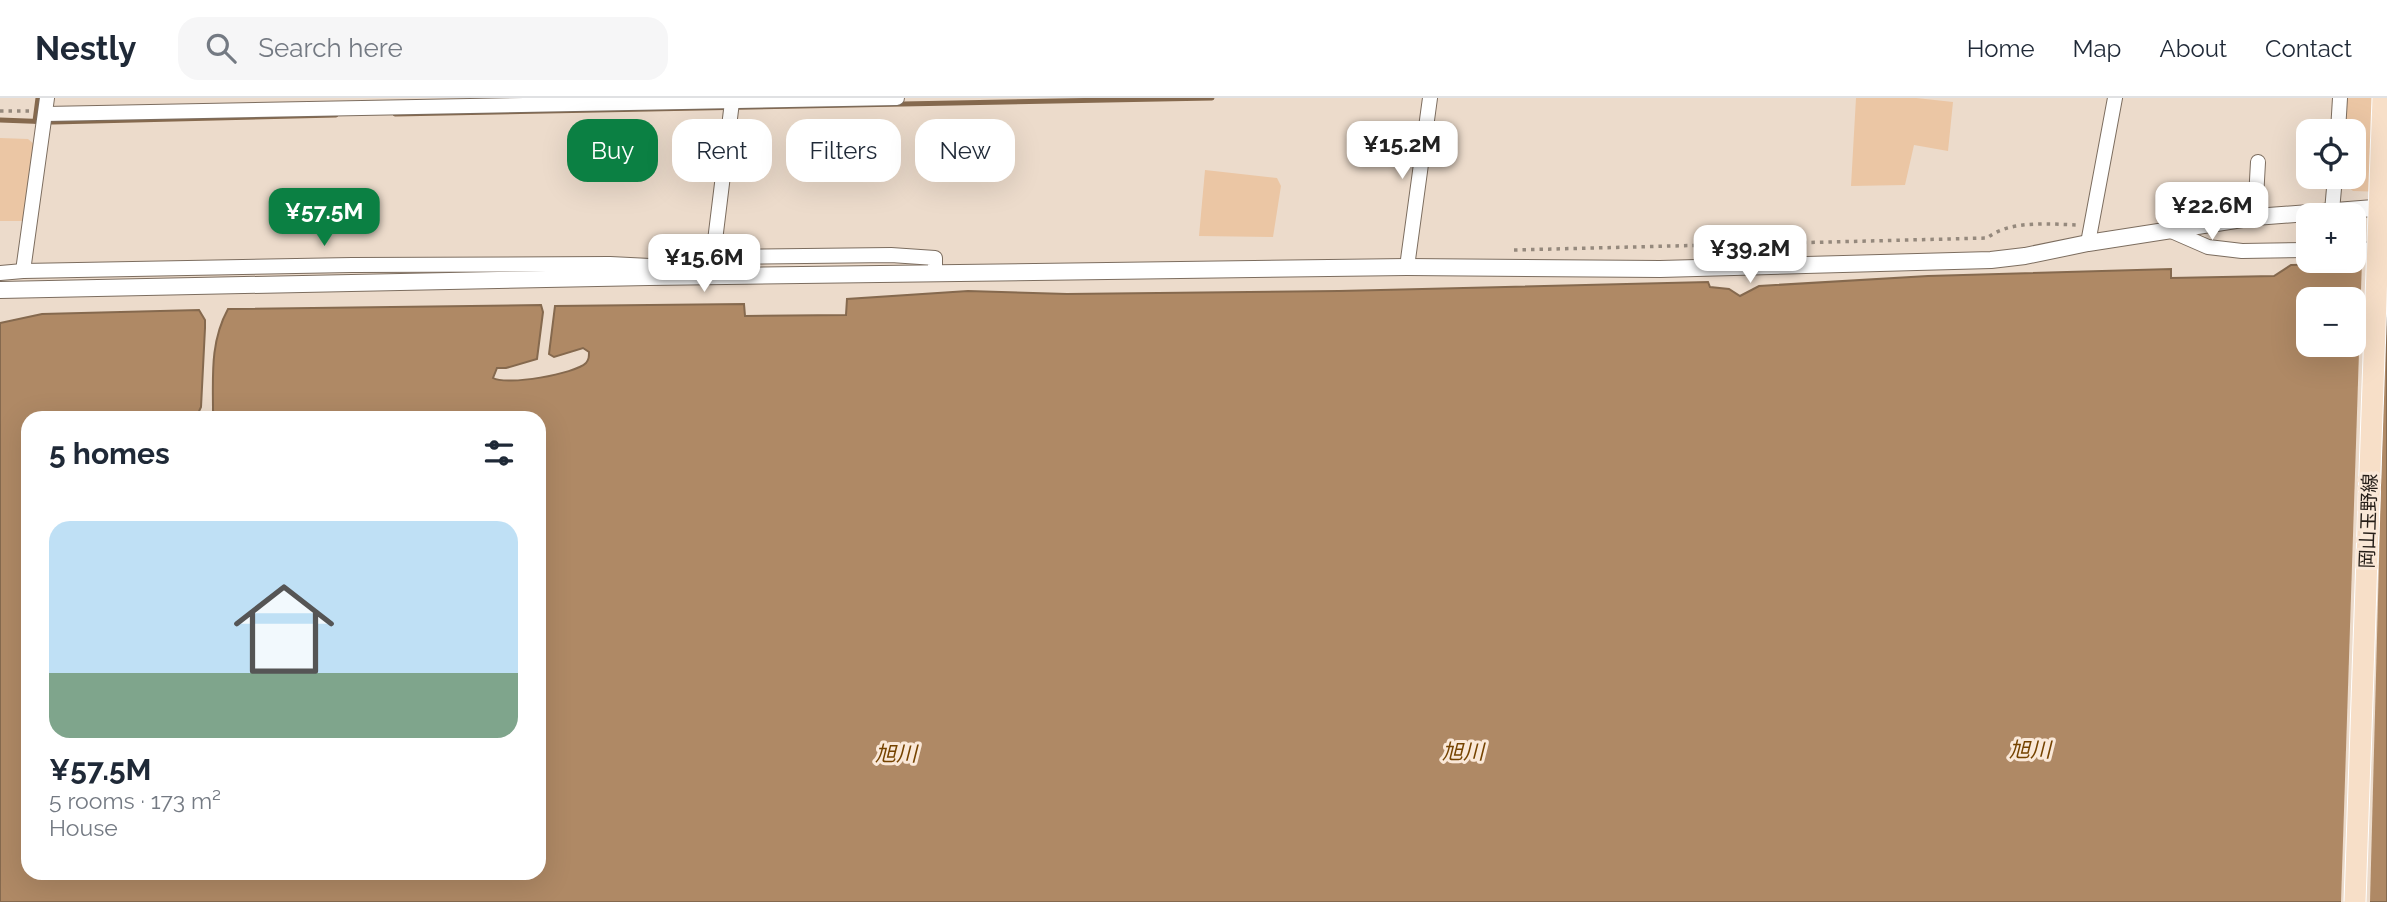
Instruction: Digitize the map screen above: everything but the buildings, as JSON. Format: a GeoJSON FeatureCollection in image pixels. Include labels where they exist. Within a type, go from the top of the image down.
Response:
{"type":"FeatureCollection","features":[{"type":"Feature","properties":{"kind":"main road","name":"岡山玉野線"},"geometry":{"type":"LineString","coordinates":[[2355,902],[2383,98]]}},
{"type":"Feature","properties":{"kind":"street"},"geometry":{"type":"LineString","coordinates":[[23,271],[42,117],[47,98]]}},
{"type":"Feature","properties":{"kind":"street"},"geometry":{"type":"LineString","coordinates":[[42,117],[731,107],[897,98]]}},
{"type":"Feature","properties":{"kind":"street"},"geometry":{"type":"LineString","coordinates":[[2088,243],[2115,98]]}},
{"type":"Feature","properties":{"kind":"street"},"geometry":{"type":"LineString","coordinates":[[2338,119],[2340,98]]}},
{"type":"Feature","properties":{"kind":"street"},"geometry":{"type":"LineString","coordinates":[[1407,267],[1430,99]]}},
{"type":"Feature","properties":{"kind":"street"},"geometry":{"type":"LineString","coordinates":[[713,257],[731,107]]}},
{"type":"Feature","properties":{"kind":"street"},"geometry":{"type":"LineString","coordinates":[[2255,217],[2258,162]]}},
{"type":"Feature","properties":{"kind":"street"},"geometry":{"type":"LineString","coordinates":[[2366,209],[2387,207]]}},
{"type":"Feature","properties":{"kind":"street"},"geometry":{"type":"LineString","coordinates":[[0,290],[650,271],[935,273],[1407,267],[1660,269],[1991,260],[2169,230],[2296,214]]}},
{"type":"Feature","properties":{"kind":"street"},"geometry":{"type":"LineString","coordinates":[[2169,230],[2208,247],[2242,251],[2296,250]]}},
{"type":"Feature","properties":{"kind":"street"},"geometry":{"type":"LineString","coordinates":[[2366,250],[2387,249]]}},
{"type":"Feature","properties":{"kind":"street"},"geometry":{"type":"LineString","coordinates":[[0,274],[23,271],[352,265],[610,264],[650,271],[713,257],[913,256],[935,258],[935,273]]}},
{"type":"Feature","properties":{"kind":"path"},"geometry":{"type":"LineString","coordinates":[[0,111],[42,117]]}},
{"type":"Feature","properties":{"kind":"path"},"geometry":{"type":"LineString","coordinates":[[1507,250],[1946,240],[1987,238],[1996,231],[2019,226],[2091,226]]}},
{"type":"Feature","properties":{"kind":"shaded area"},"geometry":{"type":"Polygon","coordinates":[[[1856,98],[1916,98],[1953,102],[1948,151],[1914,145],[1905,185],[1851,186],[1856,98]]]}},
{"type":"Feature","properties":{"kind":"shaded area"},"geometry":{"type":"Polygon","coordinates":[[[2346,98],[2387,98],[2387,192],[2351,189],[2366,189],[2366,119],[2345,119],[2346,98]]]}},
{"type":"Feature","properties":{"kind":"shaded area"},"geometry":{"type":"Polygon","coordinates":[[[0,138],[28,139],[35,145],[25,221],[0,221],[0,138]]]}},
{"type":"Feature","properties":{"kind":"shaded area"},"geometry":{"type":"Polygon","coordinates":[[[1205,170],[1277,178],[1281,186],[1273,237],[1199,236],[1205,170]]]}},
{"type":"Feature","properties":{"kind":"water","name":"旭川"},"geometry":{"type":"Polygon","coordinates":[[[2366,263],[2387,263],[2387,902],[0,902],[0,323],[42,314],[199,310],[205,320],[199,411],[21,411],[21,880],[546,880],[546,411],[213,411],[215,347],[228,309],[541,305],[543,312],[537,359],[497,368],[493,378],[511,381],[555,375],[587,362],[589,352],[583,348],[554,357],[549,354],[555,306],[744,304],[745,316],[846,315],[847,299],[968,291],[1067,294],[1339,291],[1708,282],[1710,287],[1729,289],[1740,296],[1759,286],[1928,276],[2171,269],[2171,278],[2274,276],[2291,265],[2296,265],[2296,273],[2366,273],[2366,263]]]}},
{"type":"Feature","properties":{"kind":"pier"},"geometry":{"type":"Polygon","coordinates":[[[2387,259],[2370,902],[2341,902],[2359,357],[2366,357],[2366,287],[2361,287],[2362,273],[2366,273],[2366,260],[2387,259]]]}},
{"type":"Feature","properties":{"kind":"waterway"},"geometry":{"type":"LineString","coordinates":[[35,121],[38,98]]}},
{"type":"Feature","properties":{"kind":"waterway"},"geometry":{"type":"LineString","coordinates":[[395,114],[1212,98]]}},
{"type":"Feature","properties":{"kind":"waterway"},"geometry":{"type":"LineString","coordinates":[[0,120],[53,122],[336,115]]}}]}
